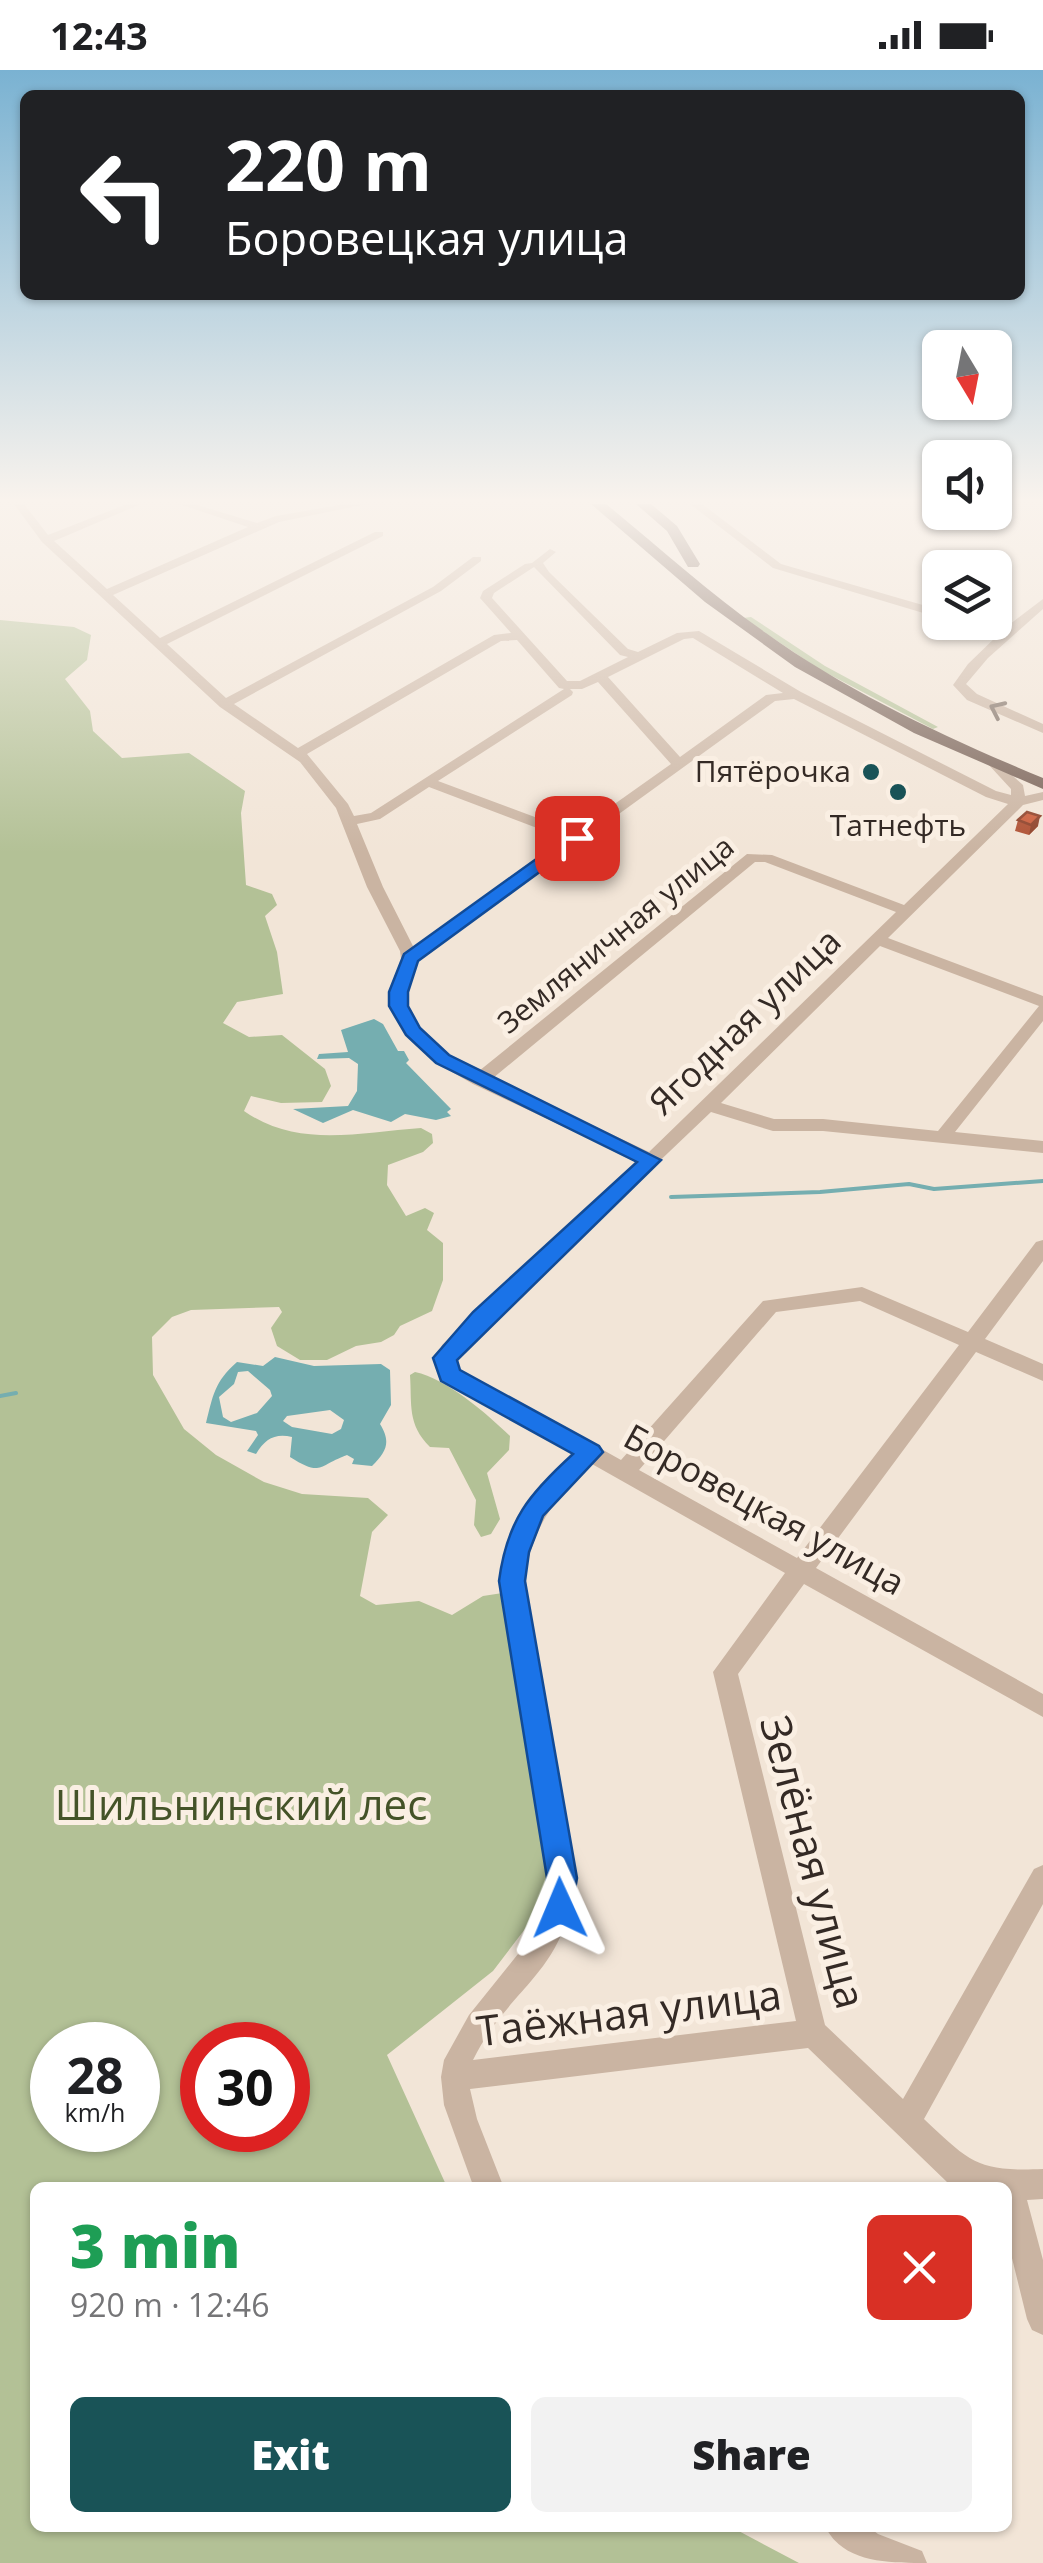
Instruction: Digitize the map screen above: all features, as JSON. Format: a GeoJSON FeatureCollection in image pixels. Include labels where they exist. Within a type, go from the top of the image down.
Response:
{"type":"FeatureCollection","features":[{"type":"Feature","properties":{"kind":"main road"},"geometry":{"type":"LineString","coordinates":[[739,620],[812,669],[994,764],[1043,784]]}},
{"type":"Feature","properties":{"kind":"main road"},"geometry":{"type":"LineString","coordinates":[[768,620],[828,663],[962,732],[1043,767]]}},
{"type":"Feature","properties":{"kind":"main road"},"geometry":{"type":"LineString","coordinates":[[944,739],[940,730],[962,732]]}},
{"type":"Feature","properties":{"kind":"street"},"geometry":{"type":"LineString","coordinates":[[134,620],[247,722],[298,754],[344,807],[375,887],[410,958]]}},
{"type":"Feature","properties":{"kind":"street"},"geometry":{"type":"LineString","coordinates":[[159,643],[205,620]]}},
{"type":"Feature","properties":{"kind":"street"},"geometry":{"type":"LineString","coordinates":[[225,704],[379,620]]}},
{"type":"Feature","properties":{"kind":"street"},"geometry":{"type":"LineString","coordinates":[[507,620],[564,685],[575,688]]}},
{"type":"Feature","properties":{"kind":"street"},"geometry":{"type":"LineString","coordinates":[[592,620],[624,652],[638,656]]}},
{"type":"Feature","properties":{"kind":"street"},"geometry":{"type":"LineString","coordinates":[[298,754],[498,638],[521,636]]}},
{"type":"Feature","properties":{"kind":"street"},"geometry":{"type":"LineString","coordinates":[[350,821],[375,816],[575,688],[681,636],[703,637],[796,694],[991,794],[1018,802],[1043,796]]}},
{"type":"Feature","properties":{"kind":"street"},"geometry":{"type":"LineString","coordinates":[[1002,640],[959,680],[960,688],[972,698],[1043,729]]}},
{"type":"Feature","properties":{"kind":"street"},"geometry":{"type":"LineString","coordinates":[[600,676],[679,764]]}},
{"type":"Feature","properties":{"kind":"street"},"geometry":{"type":"LineString","coordinates":[[651,1160],[442,1059],[404,1018],[399,992],[410,958],[771,698],[796,694]]}},
{"type":"Feature","properties":{"kind":"street"},"geometry":{"type":"LineString","coordinates":[[994,764],[1018,788],[1018,802]]}},
{"type":"Feature","properties":{"kind":"street"},"geometry":{"type":"LineString","coordinates":[[428,782],[577,838]]}},
{"type":"Feature","properties":{"kind":"street","name":"Ягодная улица"},"geometry":{"type":"LineString","coordinates":[[450,1375],[444,1367],[450,1350],[1018,802]]}},
{"type":"Feature","properties":{"kind":"street","name":"Земляничная улица"},"geometry":{"type":"LineString","coordinates":[[480,1080],[752,856],[767,858],[906,911]]}},
{"type":"Feature","properties":{"kind":"street"},"geometry":{"type":"LineString","coordinates":[[878,938],[1043,1002]]}},
{"type":"Feature","properties":{"kind":"street"},"geometry":{"type":"LineString","coordinates":[[942,1136],[1043,1010]]}},
{"type":"Feature","properties":{"kind":"street"},"geometry":{"type":"LineString","coordinates":[[706,1104],[772,1126],[823,1125],[1043,1147]]}},
{"type":"Feature","properties":{"kind":"street","name":"Зелёная улица"},"geometry":{"type":"LineString","coordinates":[[982,2182],[958,2171],[813,2033],[725,1683],[729,1663],[1043,1248]]}},
{"type":"Feature","properties":{"kind":"street"},"geometry":{"type":"LineString","coordinates":[[625,1470],[770,1306],[862,1294],[1043,1373]]}},
{"type":"Feature","properties":{"kind":"street","name":"Боровецкая улица"},"geometry":{"type":"LineString","coordinates":[[450,1375],[1043,1706]]}},
{"type":"Feature","properties":{"kind":"street"},"geometry":{"type":"LineString","coordinates":[[487,2182],[457,2102],[455,2077],[469,2038],[548,1938],[560,1908],[562,1878],[512,1581],[516,1552],[532,1512],[544,1495],[591,1452]]}},
{"type":"Feature","properties":{"kind":"street"},"geometry":{"type":"LineString","coordinates":[[906,2123],[1034,1917],[1043,1878]]}},
{"type":"Feature","properties":{"kind":"street","name":"Таёжная улица"},"geometry":{"type":"LineString","coordinates":[[455,2077],[813,2033]]}},
{"type":"Feature","properties":{"kind":"street","name":"Зелёная улица"},"geometry":{"type":"LineString","coordinates":[[1012,2186],[1043,2184]]}},
{"type":"Feature","properties":{"kind":"street"},"geometry":{"type":"LineString","coordinates":[[1012,2201],[1043,2319]]}},
{"type":"Feature","properties":{"kind":"street"},"geometry":{"type":"LineString","coordinates":[[848,2532],[867,2546],[910,2563]]}},
{"type":"Feature","properties":{"kind":"green space","name":"Шильнинский лес"},"geometry":{"type":"Polygon","coordinates":[[[0,620],[74,627],[91,635],[87,660],[65,679],[90,711],[93,731],[122,758],[189,753],[245,791],[241,813],[246,885],[272,894],[277,905],[265,916],[277,952],[283,994],[237,1002],[223,1023],[249,1037],[282,1035],[325,1069],[331,1086],[322,1102],[281,1103],[251,1096],[244,1111],[265,1123],[308,1134],[421,1128],[432,1134],[433,1143],[423,1152],[388,1165],[387,1185],[406,1216],[425,1208],[434,1213],[427,1230],[443,1243],[443,1280],[432,1311],[400,1326],[394,1335],[381,1342],[356,1346],[327,1360],[300,1360],[277,1346],[271,1328],[282,1312],[279,1307],[191,1310],[172,1317],[152,1337],[153,1375],[184,1429],[216,1455],[264,1482],[302,1494],[368,1498],[388,1515],[372,1532],[360,1596],[376,1605],[419,1601],[452,1615],[483,1596],[509,1592],[560,1883],[493,1971],[387,2055],[445,2182],[30,2182],[30,2532],[741,2532],[799,2563],[0,2563],[0,620]]]}},
{"type":"Feature","properties":{"kind":"green space"},"geometry":{"type":"Polygon","coordinates":[[[746,620],[756,620],[825,666],[938,727],[933,729],[819,669],[746,620]]]}},
{"type":"Feature","properties":{"kind":"green space"},"geometry":{"type":"Polygon","coordinates":[[[415,1372],[453,1389],[510,1436],[509,1450],[487,1473],[500,1519],[491,1534],[481,1537],[474,1525],[476,1500],[449,1448],[430,1447],[417,1430],[410,1375],[415,1372]]]}},
{"type":"Feature","properties":{"kind":"water"},"geometry":{"type":"Polygon","coordinates":[[[374,1019],[383,1024],[398,1051],[404,1051],[409,1060],[406,1063],[451,1109],[447,1112],[451,1116],[436,1120],[405,1114],[391,1122],[353,1110],[323,1123],[293,1109],[348,1106],[357,1091],[358,1064],[349,1058],[317,1059],[319,1054],[348,1052],[341,1030],[374,1019]]]}},
{"type":"Feature","properties":{"kind":"water"},"geometry":{"type":"Polygon","coordinates":[[[275,1357],[314,1366],[381,1364],[390,1370],[391,1405],[380,1424],[386,1436],[381,1456],[372,1466],[352,1464],[354,1459],[347,1455],[324,1466],[308,1467],[290,1457],[292,1437],[271,1438],[256,1454],[247,1451],[258,1435],[256,1431],[206,1423],[215,1390],[229,1369],[237,1362],[263,1366],[275,1357]],[[248,1371],[238,1372],[234,1384],[219,1397],[223,1417],[231,1422],[257,1413],[272,1396],[248,1371]],[[330,1410],[287,1416],[283,1421],[292,1427],[332,1434],[341,1429],[344,1420],[330,1410]]]}},
{"type":"Feature","properties":{"kind":"building"},"geometry":{"type":"Polygon","coordinates":[[[1027,812],[1040,816],[1031,825],[1018,820],[1027,812]]]}},
{"type":"Feature","properties":{"kind":"waterway"},"geometry":{"type":"LineString","coordinates":[[671,1197],[820,1192],[909,1184],[934,1189],[1043,1181]]}},
{"type":"Feature","properties":{"kind":"waterway"},"geometry":{"type":"LineString","coordinates":[[0,1396],[16,1393]]}},
{"type":"Feature","properties":{"kind":"place","name":"Пятёрочка"},"geometry":{"type":"Point","coordinates":[871,772]}},
{"type":"Feature","properties":{"kind":"place","name":"Татнефть"},"geometry":{"type":"Point","coordinates":[898,792]}},
{"type":"Feature","properties":{"kind":"route"},"geometry":{"type":"LineString","coordinates":[[560,1908],[562,1878],[512,1581],[516,1552],[532,1512],[544,1495],[591,1452],[450,1375],[444,1367],[445,1358],[481,1318],[651,1160],[442,1059],[412,1031],[399,1006],[399,992],[410,958],[424,952],[577,838]]}}]}
